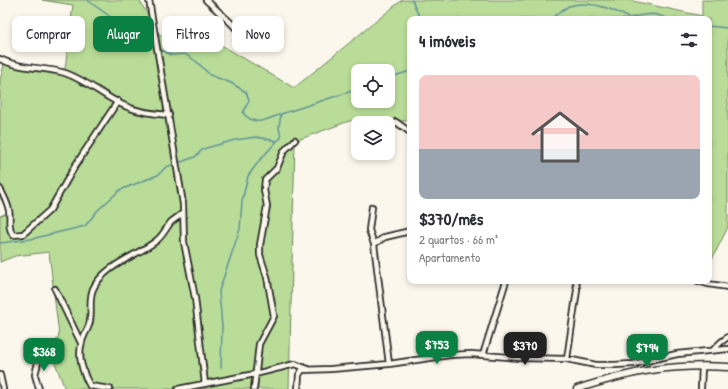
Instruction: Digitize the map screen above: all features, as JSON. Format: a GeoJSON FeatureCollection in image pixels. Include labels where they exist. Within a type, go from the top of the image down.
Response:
{"type":"FeatureCollection","features":[{"type":"Feature","properties":{"kind":"main road"},"geometry":{"type":"LineString","coordinates":[[577,389],[618,376],[646,370],[674,367],[728,367]]}},
{"type":"Feature","properties":{"kind":"street"},"geometry":{"type":"LineString","coordinates":[[149,0],[169,115],[183,213],[184,242],[195,298],[205,384]]}},
{"type":"Feature","properties":{"kind":"street"},"geometry":{"type":"LineString","coordinates":[[206,0],[232,24]]}},
{"type":"Feature","properties":{"kind":"street"},"geometry":{"type":"LineString","coordinates":[[0,59],[11,64],[67,74],[129,108],[146,113],[169,115]]}},
{"type":"Feature","properties":{"kind":"street"},"geometry":{"type":"LineString","coordinates":[[0,189],[7,202],[10,230],[13,235],[23,234],[55,204],[75,166],[118,101]]}},
{"type":"Feature","properties":{"kind":"street"},"geometry":{"type":"LineString","coordinates":[[396,122],[407,130]]}},
{"type":"Feature","properties":{"kind":"street"},"geometry":{"type":"LineString","coordinates":[[254,389],[259,344],[274,316],[267,277],[260,255],[260,245],[267,206],[264,190],[265,180],[277,168],[284,151],[295,140]]}},
{"type":"Feature","properties":{"kind":"street"},"geometry":{"type":"LineString","coordinates":[[372,207],[369,230],[374,244],[389,364]]}},
{"type":"Feature","properties":{"kind":"street"},"geometry":{"type":"LineString","coordinates":[[110,389],[90,386],[84,376],[80,353],[81,343],[90,321],[91,294],[102,276],[156,241],[165,233],[171,223],[183,213]]}},
{"type":"Feature","properties":{"kind":"street"},"geometry":{"type":"LineString","coordinates":[[374,244],[385,237],[407,232]]}},
{"type":"Feature","properties":{"kind":"street"},"geometry":{"type":"LineString","coordinates":[[483,355],[505,284]]}},
{"type":"Feature","properties":{"kind":"street"},"geometry":{"type":"LineString","coordinates":[[567,359],[577,290],[576,284]]}},
{"type":"Feature","properties":{"kind":"street"},"geometry":{"type":"LineString","coordinates":[[708,284],[728,287]]}},
{"type":"Feature","properties":{"kind":"street"},"geometry":{"type":"LineString","coordinates":[[55,289],[81,343]]}},
{"type":"Feature","properties":{"kind":"street"},"geometry":{"type":"LineString","coordinates":[[714,349],[728,337]]}},
{"type":"Feature","properties":{"kind":"street"},"geometry":{"type":"LineString","coordinates":[[298,389],[299,375],[302,370],[389,364],[450,355],[567,359],[596,365],[614,365],[633,364],[677,354],[714,349],[728,349]]}},
{"type":"Feature","properties":{"kind":"street"},"geometry":{"type":"LineString","coordinates":[[39,389],[35,375],[40,354]]}},
{"type":"Feature","properties":{"kind":"street"},"geometry":{"type":"LineString","coordinates":[[178,389],[255,374],[295,364],[308,369]]}},
{"type":"Feature","properties":{"kind":"street"},"geometry":{"type":"LineString","coordinates":[[701,389],[702,366]]}},
{"type":"Feature","properties":{"kind":"street"},"geometry":{"type":"LineString","coordinates":[[0,375],[3,389]]}},
{"type":"Feature","properties":{"kind":"green space"},"geometry":{"type":"Polygon","coordinates":[[[42,0],[139,0],[149,16],[93,16],[93,52],[154,52],[154,25],[160,35],[162,35],[162,52],[224,52],[224,47],[294,88],[402,0],[628,0],[702,16],[407,16],[407,121],[395,121],[395,116],[351,116],[351,121],[295,141],[289,389],[65,389],[51,352],[59,335],[49,252],[15,256],[0,262],[0,216],[9,212],[0,196],[0,80],[5,61],[65,69],[67,52],[85,52],[85,16],[72,16],[73,5],[42,0]]]}},
{"type":"Feature","properties":{"kind":"green space"},"geometry":{"type":"Polygon","coordinates":[[[702,0],[728,0],[728,227],[712,259],[712,16],[702,16],[702,0]]]}},
{"type":"Feature","properties":{"kind":"waterway"},"geometry":{"type":"LineString","coordinates":[[87,0],[129,30],[155,46]]}},
{"type":"Feature","properties":{"kind":"waterway"},"geometry":{"type":"LineString","coordinates":[[412,0],[420,16]]}},
{"type":"Feature","properties":{"kind":"waterway"},"geometry":{"type":"LineString","coordinates":[[555,16],[569,6],[577,4],[600,6],[625,16]]}},
{"type":"Feature","properties":{"kind":"waterway"},"geometry":{"type":"LineString","coordinates":[[639,16],[653,14],[660,16]]}},
{"type":"Feature","properties":{"kind":"waterway"},"geometry":{"type":"LineString","coordinates":[[712,26],[728,28]]}},
{"type":"Feature","properties":{"kind":"waterway"},"geometry":{"type":"LineString","coordinates":[[158,48],[171,55],[185,54],[197,62],[210,75],[231,83],[246,92],[249,100],[243,113],[252,120],[266,120],[281,114]]}},
{"type":"Feature","properties":{"kind":"waterway"},"geometry":{"type":"LineString","coordinates":[[395,76],[407,72]]}},
{"type":"Feature","properties":{"kind":"waterway"},"geometry":{"type":"LineString","coordinates":[[178,163],[195,157],[203,149],[235,140],[256,137],[277,141],[281,138],[279,127],[281,114],[351,91]]}},
{"type":"Feature","properties":{"kind":"waterway"},"geometry":{"type":"LineString","coordinates":[[221,368],[222,327],[219,291],[240,229],[242,201],[248,176],[277,141]]}},
{"type":"Feature","properties":{"kind":"waterway"},"geometry":{"type":"LineString","coordinates":[[0,243],[31,239],[85,226],[98,210],[120,190],[158,175],[166,167],[175,164]]}}]}
